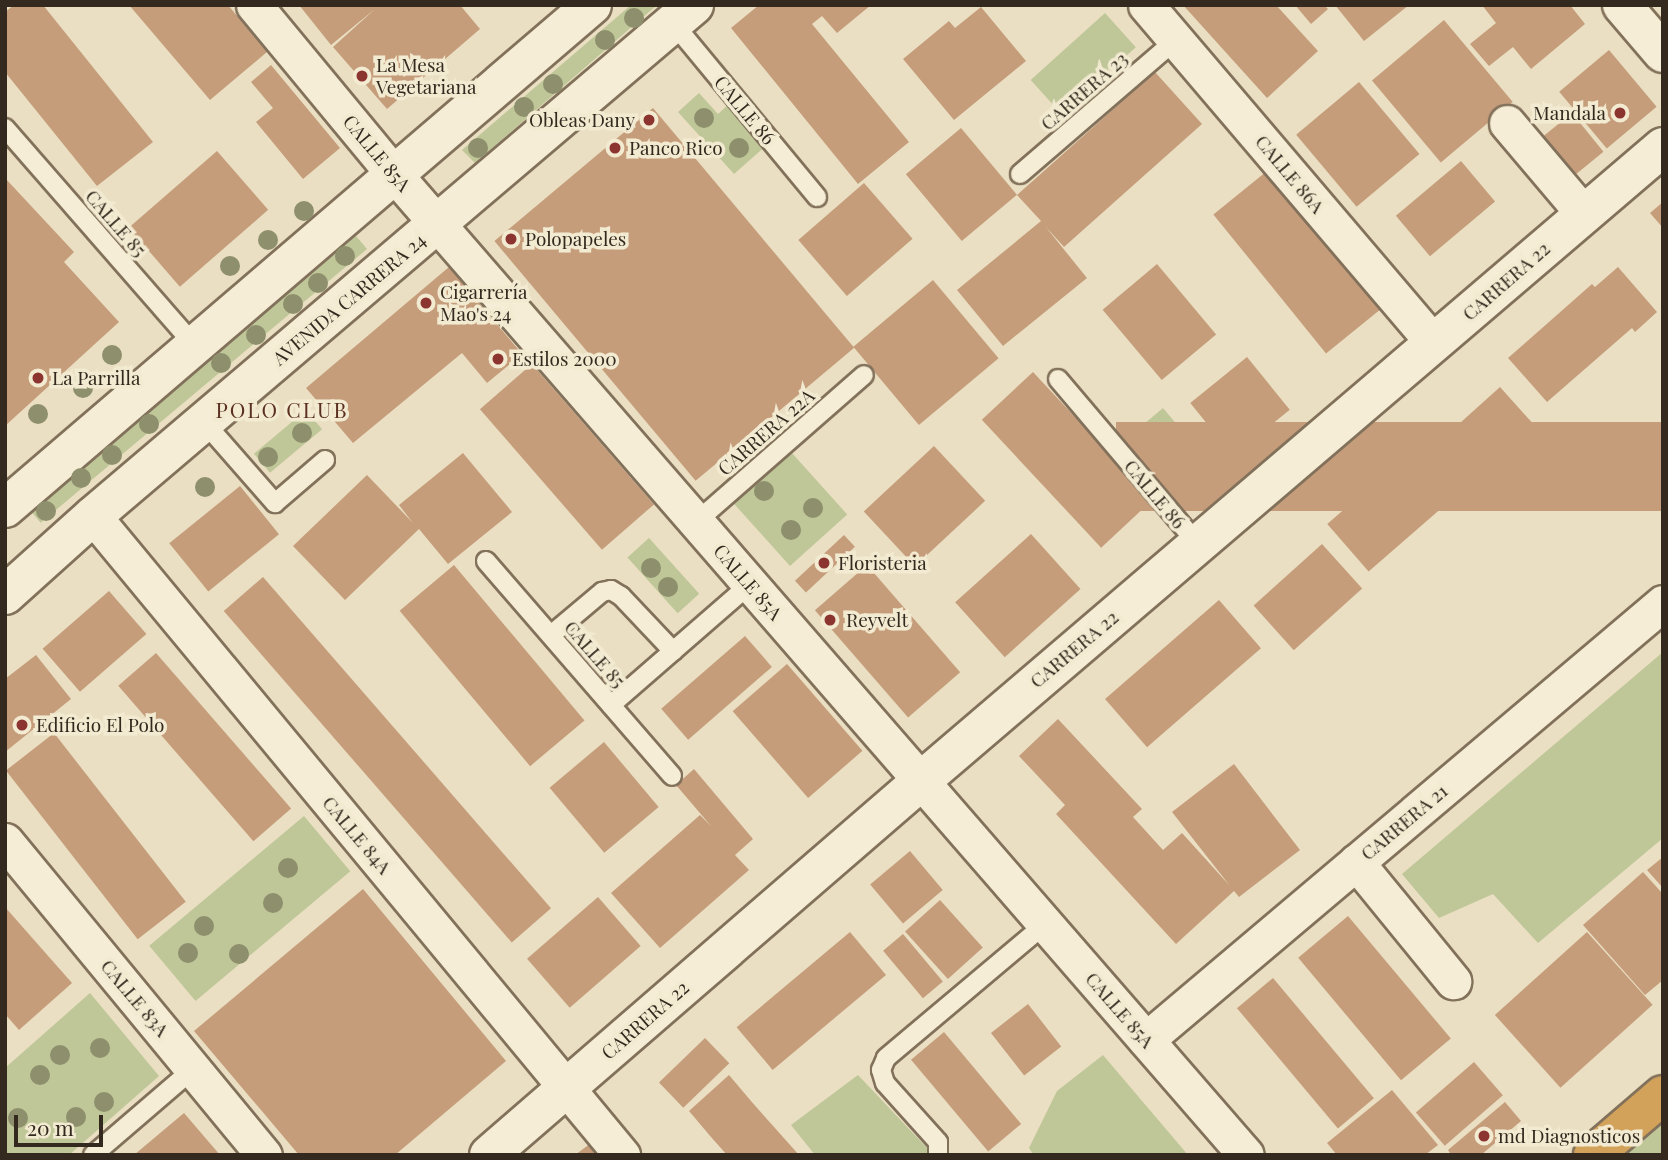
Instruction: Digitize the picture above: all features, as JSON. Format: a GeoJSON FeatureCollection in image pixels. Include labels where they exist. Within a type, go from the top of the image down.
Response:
{"type":"FeatureCollection","features":[{"type":"Feature","properties":{"kind":"highway"},"geometry":{"type":"LineString","coordinates":[[1593,1155],[1663,1095]]}},
{"type":"Feature","properties":{"kind":"main road"},"geometry":{"type":"LineString","coordinates":[[5,508],[592,5]]}},
{"type":"Feature","properties":{"kind":"main road"},"geometry":{"type":"LineString","coordinates":[[1622,5],[1663,53]]}},
{"type":"Feature","properties":{"kind":"main road","name":"AVENIDA CARRERA 24"},"geometry":{"type":"LineString","coordinates":[[5,595],[93,516],[684,14]]}},
{"type":"Feature","properties":{"kind":"main road","name":"CARRERA 22"},"geometry":{"type":"LineString","coordinates":[[489,1155],[921,780],[1663,147]]}},
{"type":"Feature","properties":{"kind":"street","name":"CALLE 85A"},"geometry":{"type":"LineString","coordinates":[[254,5],[394,174],[1245,1155]]}},
{"type":"Feature","properties":{"kind":"street","name":"CALLE 86A"},"geometry":{"type":"LineString","coordinates":[[1146,5],[1434,342]]}},
{"type":"Feature","properties":{"kind":"street"},"geometry":{"type":"LineString","coordinates":[[1507,123],[1584,214]]}},
{"type":"Feature","properties":{"kind":"street","name":"CALLE 84A"},"geometry":{"type":"LineString","coordinates":[[93,516],[622,1155]]}},
{"type":"Feature","properties":{"kind":"street","name":"CARRERA 21"},"geometry":{"type":"LineString","coordinates":[[1146,1040],[1663,603]]}},
{"type":"Feature","properties":{"kind":"street","name":"CALLE 83A"},"geometry":{"type":"LineString","coordinates":[[5,841],[264,1155]]}},
{"type":"Feature","properties":{"kind":"street"},"geometry":{"type":"LineString","coordinates":[[1356,862],[1453,981]]}},
{"type":"Feature","properties":{"kind":"lane","name":"CALLE 86"},"geometry":{"type":"LineString","coordinates":[[684,14],[817,197]]}},
{"type":"Feature","properties":{"kind":"lane","name":"CARRERA 23"},"geometry":{"type":"LineString","coordinates":[[1020,174],[1176,40]]}},
{"type":"Feature","properties":{"kind":"lane","name":"CALLE 85"},"geometry":{"type":"LineString","coordinates":[[5,128],[195,345]]}},
{"type":"Feature","properties":{"kind":"lane","name":"CARRERA 22A"},"geometry":{"type":"LineString","coordinates":[[696,522],[864,375]]}},
{"type":"Feature","properties":{"kind":"lane","name":"CALLE 86"},"geometry":{"type":"LineString","coordinates":[[1058,379],[1198,544]]}},
{"type":"Feature","properties":{"kind":"lane"},"geometry":{"type":"LineString","coordinates":[[204,422],[275,503],[325,460]]}},
{"type":"Feature","properties":{"kind":"lane","name":"CALLE 85"},"geometry":{"type":"LineString","coordinates":[[486,561],[672,776]]}},
{"type":"Feature","properties":{"kind":"lane"},"geometry":{"type":"LineString","coordinates":[[611,705],[750,584]]}},
{"type":"Feature","properties":{"kind":"lane"},"geometry":{"type":"LineString","coordinates":[[551,635],[602,592],[611,590],[621,596],[673,651]]}},
{"type":"Feature","properties":{"kind":"lane"},"geometry":{"type":"LineString","coordinates":[[938,1155],[938,1142],[885,1083],[881,1070],[886,1058],[1045,924]]}},
{"type":"Feature","properties":{"kind":"lane"},"geometry":{"type":"LineString","coordinates":[[93,1155],[193,1069]]}},
{"type":"Feature","properties":{"kind":"green space"},"geometry":{"type":"Polygon","coordinates":[[[631,5],[657,5],[475,163],[462,150],[631,5]]]}},
{"type":"Feature","properties":{"kind":"green space"},"geometry":{"type":"Polygon","coordinates":[[[1105,13],[1136,47],[1061,114],[1031,80],[1105,13]]]}},
{"type":"Feature","properties":{"kind":"green space"},"geometry":{"type":"Polygon","coordinates":[[[699,93],[718,114],[731,102],[768,144],[734,174],[678,112],[699,93]]]}},
{"type":"Feature","properties":{"kind":"green space"},"geometry":{"type":"Polygon","coordinates":[[[356,236],[367,249],[41,523],[30,510],[356,236]]]}},
{"type":"Feature","properties":{"kind":"green space"},"geometry":{"type":"Polygon","coordinates":[[[1163,408],[1211,465],[1166,503],[1118,446],[1163,408]]]}},
{"type":"Feature","properties":{"kind":"green space"},"geometry":{"type":"Polygon","coordinates":[[[306,410],[322,429],[270,473],[254,454],[306,410]]]}},
{"type":"Feature","properties":{"kind":"green space"},"geometry":{"type":"Polygon","coordinates":[[[791,452],[847,514],[790,566],[734,504],[791,452]]]}},
{"type":"Feature","properties":{"kind":"green space"},"geometry":{"type":"Polygon","coordinates":[[[649,538],[699,594],[678,613],[627,557],[649,538]]]}},
{"type":"Feature","properties":{"kind":"green space"},"geometry":{"type":"Polygon","coordinates":[[[1663,652],[1663,838],[1538,943],[1493,894],[1439,918],[1402,874],[1663,652]]]}},
{"type":"Feature","properties":{"kind":"green space"},"geometry":{"type":"Polygon","coordinates":[[[304,816],[350,871],[196,1001],[149,946],[304,816]]]}},
{"type":"Feature","properties":{"kind":"green space"},"geometry":{"type":"Polygon","coordinates":[[[90,993],[159,1076],[69,1155],[5,1155],[5,1068],[90,993]]]}},
{"type":"Feature","properties":{"kind":"green space"},"geometry":{"type":"Polygon","coordinates":[[[1103,1055],[1188,1155],[1034,1155],[1029,1148],[1057,1091],[1103,1055]]]}},
{"type":"Feature","properties":{"kind":"green space"},"geometry":{"type":"Polygon","coordinates":[[[858,1075],[928,1149],[928,1155],[815,1155],[791,1125],[858,1075]]]}},
{"type":"Feature","properties":{"kind":"green space"},"geometry":{"type":"Polygon","coordinates":[[[1663,1118],[1663,1155],[1620,1155],[1663,1118]]]}},
{"type":"Feature","properties":{"kind":"building"},"geometry":{"type":"Polygon","coordinates":[[[14,5],[43,5],[153,142],[97,186],[5,72],[5,12],[14,5]]]}},
{"type":"Feature","properties":{"kind":"building"},"geometry":{"type":"Polygon","coordinates":[[[129,5],[228,5],[267,52],[210,100],[129,5]]]}},
{"type":"Feature","properties":{"kind":"building"},"geometry":{"type":"Polygon","coordinates":[[[299,5],[460,5],[480,29],[387,109],[333,47],[375,9],[331,45],[299,5]]]}},
{"type":"Feature","properties":{"kind":"building"},"geometry":{"type":"Polygon","coordinates":[[[759,5],[871,5],[837,33],[822,16],[812,24],[909,142],[858,184],[731,28],[759,5]]]}},
{"type":"Feature","properties":{"kind":"building"},"geometry":{"type":"Polygon","coordinates":[[[1183,5],[1276,5],[1318,51],[1267,98],[1183,5]]]}},
{"type":"Feature","properties":{"kind":"building"},"geometry":{"type":"Polygon","coordinates":[[[1295,5],[1324,5],[1328,9],[1311,24],[1295,5]]]}},
{"type":"Feature","properties":{"kind":"building"},"geometry":{"type":"Polygon","coordinates":[[[1335,5],[1409,5],[1364,41],[1335,5]]]}},
{"type":"Feature","properties":{"kind":"building"},"geometry":{"type":"Polygon","coordinates":[[[1482,5],[1570,5],[1585,24],[1531,69],[1513,47],[1489,66],[1470,44],[1496,23],[1482,5]]]}},
{"type":"Feature","properties":{"kind":"building"},"geometry":{"type":"Polygon","coordinates":[[[981,7],[1026,61],[954,120],[903,59],[949,21],[955,28],[981,7]]]}},
{"type":"Feature","properties":{"kind":"building"},"geometry":{"type":"Polygon","coordinates":[[[1444,20],[1513,102],[1441,162],[1372,80],[1444,20]]]}},
{"type":"Feature","properties":{"kind":"building"},"geometry":{"type":"Polygon","coordinates":[[[1609,50],[1657,107],[1607,148],[1559,92],[1609,50]]]}},
{"type":"Feature","properties":{"kind":"building"},"geometry":{"type":"Polygon","coordinates":[[[271,65],[340,148],[303,179],[256,122],[273,108],[251,82],[271,65]]]}},
{"type":"Feature","properties":{"kind":"building"},"geometry":{"type":"Polygon","coordinates":[[[1155,72],[1202,124],[1064,247],[1045,226],[1087,278],[1003,346],[957,290],[1041,221],[1017,195],[1155,72]]]}},
{"type":"Feature","properties":{"kind":"building"},"geometry":{"type":"Polygon","coordinates":[[[1359,82],[1419,154],[1357,207],[1296,135],[1359,82]]]}},
{"type":"Feature","properties":{"kind":"building"},"geometry":{"type":"Polygon","coordinates":[[[653,108],[854,348],[696,481],[494,241],[653,108]]]}},
{"type":"Feature","properties":{"kind":"building"},"geometry":{"type":"Polygon","coordinates":[[[1572,113],[1603,152],[1573,176],[1542,138],[1572,113]]]}},
{"type":"Feature","properties":{"kind":"building"},"geometry":{"type":"Polygon","coordinates":[[[961,128],[1017,195],[962,241],[906,174],[961,128]]]}},
{"type":"Feature","properties":{"kind":"building"},"geometry":{"type":"Polygon","coordinates":[[[217,151],[268,210],[180,287],[129,228],[217,151]]]}},
{"type":"Feature","properties":{"kind":"building"},"geometry":{"type":"Polygon","coordinates":[[[1461,161],[1495,202],[1430,256],[1396,216],[1461,161]]]}},
{"type":"Feature","properties":{"kind":"building"},"geometry":{"type":"Polygon","coordinates":[[[1267,171],[1380,310],[1326,354],[1213,214],[1267,171]]]}},
{"type":"Feature","properties":{"kind":"building"},"geometry":{"type":"Polygon","coordinates":[[[5,178],[74,252],[64,262],[119,322],[5,426],[5,178]]]}},
{"type":"Feature","properties":{"kind":"building"},"geometry":{"type":"Polygon","coordinates":[[[864,183],[913,239],[847,296],[798,240],[864,183]]]}},
{"type":"Feature","properties":{"kind":"building"},"geometry":{"type":"Polygon","coordinates":[[[1663,202],[1663,228],[1650,213],[1663,202]]]}},
{"type":"Feature","properties":{"kind":"building"},"geometry":{"type":"Polygon","coordinates":[[[1157,264],[1216,334],[1162,380],[1103,310],[1157,264]]]}},
{"type":"Feature","properties":{"kind":"building"},"geometry":{"type":"Polygon","coordinates":[[[449,267],[522,354],[487,383],[462,353],[353,443],[306,388],[449,267]]]}},
{"type":"Feature","properties":{"kind":"building"},"geometry":{"type":"Polygon","coordinates":[[[1618,267],[1657,312],[1635,332],[1632,328],[1547,402],[1508,358],[1592,284],[1595,287],[1618,267]]]}},
{"type":"Feature","properties":{"kind":"building"},"geometry":{"type":"Polygon","coordinates":[[[933,280],[999,358],[919,425],[853,347],[933,280]]]}},
{"type":"Feature","properties":{"kind":"building"},"geometry":{"type":"Polygon","coordinates":[[[1247,357],[1290,410],[1233,456],[1190,403],[1247,357]]]}},
{"type":"Feature","properties":{"kind":"building"},"geometry":{"type":"Polygon","coordinates":[[[532,364],[654,504],[602,550],[480,409],[532,364]]]}},
{"type":"Feature","properties":{"kind":"building"},"geometry":{"type":"Polygon","coordinates":[[[1033,372],[1152,500],[1101,548],[982,420],[1033,372]]]}},
{"type":"Feature","properties":{"kind":"building"},"geometry":{"type":"Polygon","coordinates":[[[1500,387],[1538,429],[1468,493],[1429,451],[1500,387]]]}},
{"type":"Feature","properties":{"kind":"building"},"geometry":{"type":"Polygon","coordinates":[[[1116,422],[1663,422],[1663,511],[1116,511],[1116,422]]]}},
{"type":"Feature","properties":{"kind":"building"},"geometry":{"type":"Polygon","coordinates":[[[934,446],[985,501],[915,566],[864,511],[934,446]]]}},
{"type":"Feature","properties":{"kind":"building"},"geometry":{"type":"Polygon","coordinates":[[[463,453],[512,512],[448,564],[419,529],[345,600],[293,546],[367,475],[413,523],[399,505],[463,453]]]}},
{"type":"Feature","properties":{"kind":"building"},"geometry":{"type":"Polygon","coordinates":[[[1402,459],[1443,507],[1369,571],[1327,524],[1402,459]]]}},
{"type":"Feature","properties":{"kind":"building"},"geometry":{"type":"Polygon","coordinates":[[[240,486],[279,534],[208,591],[169,543],[240,486]]]}},
{"type":"Feature","properties":{"kind":"building"},"geometry":{"type":"Polygon","coordinates":[[[1031,534],[1081,589],[1005,657],[955,602],[1031,534]]]}},
{"type":"Feature","properties":{"kind":"building","name":"Floristeria"},"geometry":{"type":"Polygon","coordinates":[[[844,535],[855,547],[806,592],[795,581],[844,535]]]}},
{"type":"Feature","properties":{"kind":"building"},"geometry":{"type":"Polygon","coordinates":[[[1322,544],[1362,589],[1294,650],[1254,606],[1322,544]]]}},
{"type":"Feature","properties":{"kind":"building"},"geometry":{"type":"Polygon","coordinates":[[[454,565],[584,721],[530,766],[400,611],[454,565]]]}},
{"type":"Feature","properties":{"kind":"building"},"geometry":{"type":"Polygon","coordinates":[[[867,565],[960,672],[908,717],[815,610],[867,565]]]}},
{"type":"Feature","properties":{"kind":"building"},"geometry":{"type":"Polygon","coordinates":[[[263,577],[551,908],[512,942],[224,611],[263,577]]]}},
{"type":"Feature","properties":{"kind":"building"},"geometry":{"type":"Polygon","coordinates":[[[109,591],[146,634],[80,692],[43,649],[109,591]]]}},
{"type":"Feature","properties":{"kind":"building"},"geometry":{"type":"Polygon","coordinates":[[[1219,600],[1261,648],[1147,747],[1105,699],[1219,600]]]}},
{"type":"Feature","properties":{"kind":"building"},"geometry":{"type":"Polygon","coordinates":[[[745,636],[772,667],[688,740],[661,709],[745,636]]]}},
{"type":"Feature","properties":{"kind":"building"},"geometry":{"type":"Polygon","coordinates":[[[156,653],[291,808],[253,841],[118,686],[156,653]]]}},
{"type":"Feature","properties":{"kind":"building","name":"Edificio El Polo"},"geometry":{"type":"Polygon","coordinates":[[[36,655],[71,699],[5,752],[5,679],[36,655]]]}},
{"type":"Feature","properties":{"kind":"building"},"geometry":{"type":"Polygon","coordinates":[[[787,664],[862,751],[808,798],[733,711],[787,664]]]}},
{"type":"Feature","properties":{"kind":"building"},"geometry":{"type":"Polygon","coordinates":[[[1058,719],[1142,809],[1133,817],[1163,850],[1182,833],[1230,886],[1172,812],[1234,764],[1300,850],[1239,897],[1234,891],[1176,944],[1056,814],[1065,805],[1019,756],[1058,719]]]}},
{"type":"Feature","properties":{"kind":"building"},"geometry":{"type":"Polygon","coordinates":[[[54,733],[186,902],[138,939],[6,771],[54,733]]]}},
{"type":"Feature","properties":{"kind":"building"},"geometry":{"type":"Polygon","coordinates":[[[604,742],[659,807],[604,853],[550,788],[604,742]]]}},
{"type":"Feature","properties":{"kind":"building"},"geometry":{"type":"Polygon","coordinates":[[[694,769],[753,839],[735,855],[749,870],[660,948],[611,893],[700,815],[711,826],[676,785],[694,769]]]}},
{"type":"Feature","properties":{"kind":"building"},"geometry":{"type":"Polygon","coordinates":[[[910,851],[943,890],[903,923],[870,884],[910,851]]]}},
{"type":"Feature","properties":{"kind":"building"},"geometry":{"type":"Polygon","coordinates":[[[1663,857],[1663,888],[1647,870],[1663,857]]]}},
{"type":"Feature","properties":{"kind":"building"},"geometry":{"type":"Polygon","coordinates":[[[1643,872],[1663,894],[1663,980],[1645,995],[1583,925],[1643,872]]]}},
{"type":"Feature","properties":{"kind":"building"},"geometry":{"type":"Polygon","coordinates":[[[363,889],[506,1061],[395,1155],[299,1155],[194,1031],[363,889]]]}},
{"type":"Feature","properties":{"kind":"building"},"geometry":{"type":"Polygon","coordinates":[[[598,897],[641,946],[570,1008],[527,959],[598,897]]]}},
{"type":"Feature","properties":{"kind":"building"},"geometry":{"type":"Polygon","coordinates":[[[940,900],[983,948],[948,979],[905,931],[940,900]]]}},
{"type":"Feature","properties":{"kind":"building"},"geometry":{"type":"Polygon","coordinates":[[[5,907],[72,983],[19,1030],[5,1014],[5,907]]]}},
{"type":"Feature","properties":{"kind":"building"},"geometry":{"type":"Polygon","coordinates":[[[1348,916],[1451,1039],[1401,1080],[1298,958],[1348,916]]]}},
{"type":"Feature","properties":{"kind":"building"},"geometry":{"type":"Polygon","coordinates":[[[850,932],[886,975],[773,1070],[737,1027],[850,932]]]}},
{"type":"Feature","properties":{"kind":"building"},"geometry":{"type":"Polygon","coordinates":[[[1587,932],[1653,1005],[1560,1088],[1495,1015],[1587,932]]]}},
{"type":"Feature","properties":{"kind":"building"},"geometry":{"type":"Polygon","coordinates":[[[903,934],[943,981],[923,998],[883,951],[903,934]]]}},
{"type":"Feature","properties":{"kind":"building"},"geometry":{"type":"Polygon","coordinates":[[[1273,978],[1374,1098],[1338,1128],[1237,1008],[1273,978]]]}},
{"type":"Feature","properties":{"kind":"building"},"geometry":{"type":"Polygon","coordinates":[[[1028,1004],[1061,1047],[1024,1075],[991,1033],[1028,1004]]]}},
{"type":"Feature","properties":{"kind":"building"},"geometry":{"type":"Polygon","coordinates":[[[944,1032],[1021,1124],[988,1152],[911,1060],[944,1032]]]}},
{"type":"Feature","properties":{"kind":"building"},"geometry":{"type":"Polygon","coordinates":[[[705,1038],[729,1063],[683,1108],[659,1082],[705,1038]]]}},
{"type":"Feature","properties":{"kind":"building"},"geometry":{"type":"Polygon","coordinates":[[[1474,1062],[1503,1095],[1445,1146],[1416,1113],[1474,1062]]]}},
{"type":"Feature","properties":{"kind":"building"},"geometry":{"type":"Polygon","coordinates":[[[729,1075],[799,1155],[727,1155],[711,1137],[689,1111],[729,1075]]]}},
{"type":"Feature","properties":{"kind":"building"},"geometry":{"type":"Polygon","coordinates":[[[1392,1090],[1438,1145],[1425,1155],[1337,1155],[1327,1143],[1392,1090]]]}},
{"type":"Feature","properties":{"kind":"building","name":"md Diagnosticos"},"geometry":{"type":"Polygon","coordinates":[[[1505,1102],[1521,1121],[1481,1155],[1451,1155],[1448,1150],[1505,1102]]]}},
{"type":"Feature","properties":{"kind":"building"},"geometry":{"type":"Polygon","coordinates":[[[184,1113],[220,1155],[134,1155],[184,1113]]]}},
{"type":"Feature","properties":{"kind":"building"},"geometry":{"type":"Polygon","coordinates":[[[599,1137],[611,1155],[575,1155],[599,1137]]]}},
{"type":"Feature","properties":{"kind":"place","name":"La Mesa Vegetariana"},"geometry":{"type":"Point","coordinates":[362,76]}},
{"type":"Feature","properties":{"kind":"place","name":"Mandala"},"geometry":{"type":"Point","coordinates":[1620,113]}},
{"type":"Feature","properties":{"kind":"place","name":"Obleas Dany"},"geometry":{"type":"Point","coordinates":[649,120]}},
{"type":"Feature","properties":{"kind":"place","name":"Panco Rico"},"geometry":{"type":"Point","coordinates":[615,148]}},
{"type":"Feature","properties":{"kind":"place","name":"Polopapeles"},"geometry":{"type":"Point","coordinates":[511,239]}},
{"type":"Feature","properties":{"kind":"place","name":"Cigarrería Mao's 24"},"geometry":{"type":"Point","coordinates":[426,303]}},
{"type":"Feature","properties":{"kind":"place","name":"Estilos 2000"},"geometry":{"type":"Point","coordinates":[498,359]}},
{"type":"Feature","properties":{"kind":"place","name":"La Parrilla"},"geometry":{"type":"Point","coordinates":[38,378]}},
{"type":"Feature","properties":{"kind":"place","name":"Floristeria"},"geometry":{"type":"Point","coordinates":[824,563]}},
{"type":"Feature","properties":{"kind":"place","name":"Reyvelt"},"geometry":{"type":"Point","coordinates":[830,620]}},
{"type":"Feature","properties":{"kind":"place","name":"Edificio El Polo"},"geometry":{"type":"Point","coordinates":[22,725]}},
{"type":"Feature","properties":{"kind":"place","name":"md Diagnosticos"},"geometry":{"type":"Point","coordinates":[1484,1136]}},
{"type":"Feature","properties":{"kind":"district","name":"POLO CLUB"},"geometry":{"type":"Point","coordinates":[282,409]}}]}
